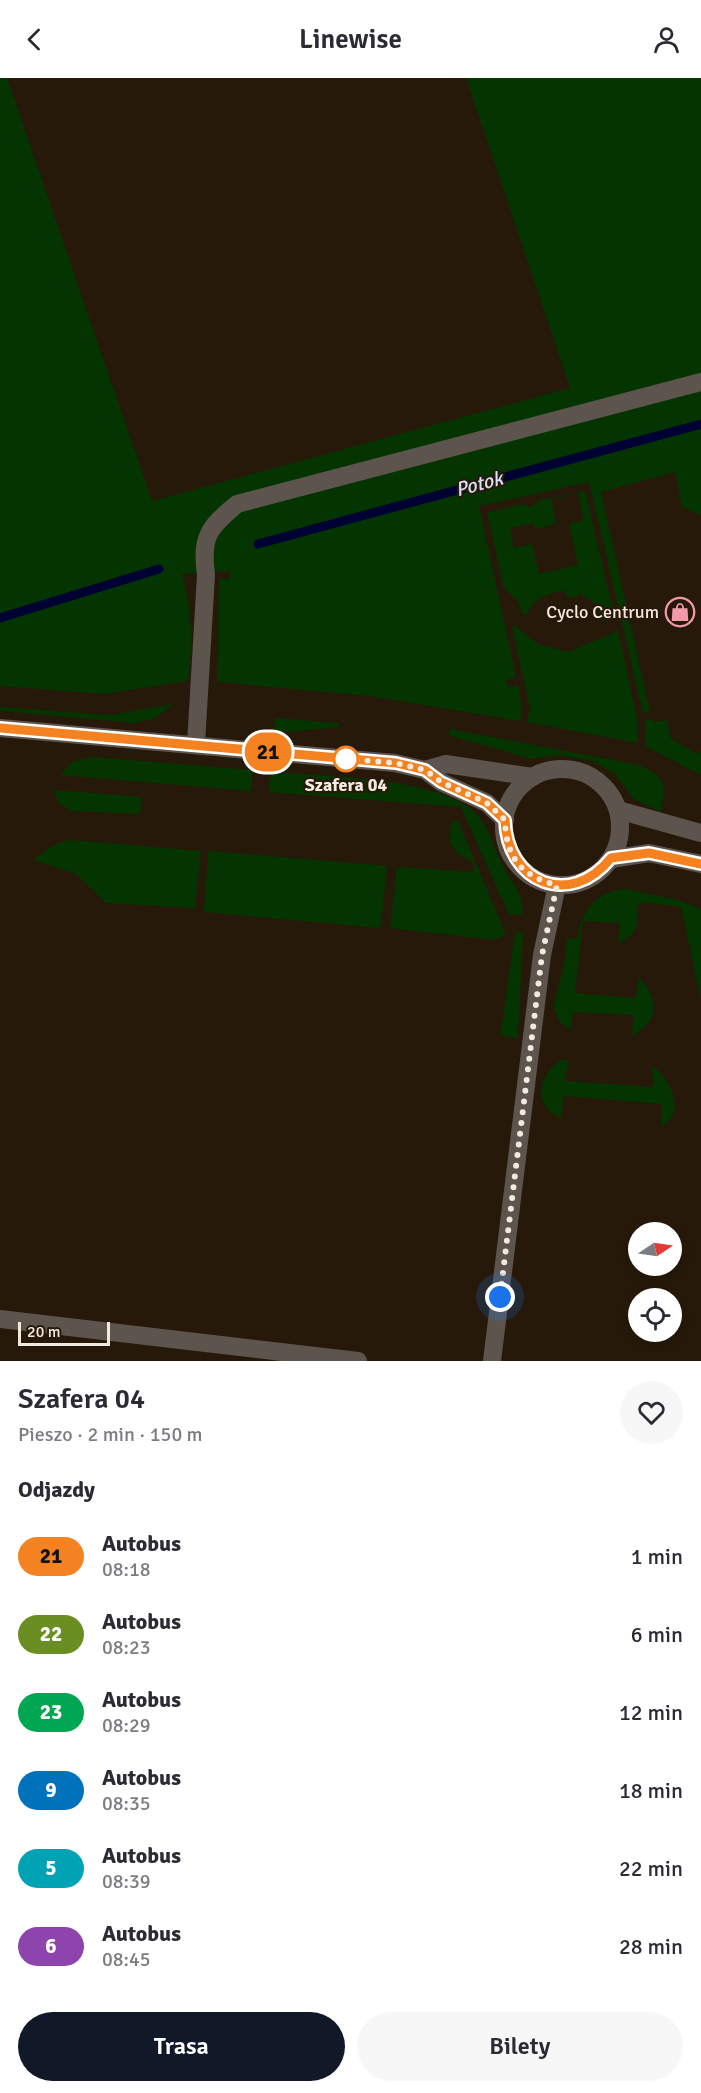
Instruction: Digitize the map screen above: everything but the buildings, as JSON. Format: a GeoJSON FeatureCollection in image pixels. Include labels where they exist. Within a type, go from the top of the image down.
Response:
{"type":"FeatureCollection","features":[{"type":"Feature","properties":{"kind":"street"},"geometry":{"type":"LineString","coordinates":[[196,744],[206,575],[202,548],[213,524],[237,504],[701,382]]}},
{"type":"Feature","properties":{"kind":"street"},"geometry":{"type":"LineString","coordinates":[[0,728],[396,763],[425,770],[441,782],[487,803],[505,820]]}},
{"type":"Feature","properties":{"kind":"street"},"geometry":{"type":"LineString","coordinates":[[425,770],[446,764],[533,777]]}},
{"type":"Feature","properties":{"kind":"street"},"geometry":{"type":"LineString","coordinates":[[567,769],[583,773],[604,788],[618,810],[618,843],[611,858],[601,871],[588,880],[557,885],[539,880],[524,870],[512,856],[505,838],[505,820],[510,803],[519,788],[533,777],[549,771],[567,769]]}},
{"type":"Feature","properties":{"kind":"street"},"geometry":{"type":"LineString","coordinates":[[618,810],[701,833]]}},
{"type":"Feature","properties":{"kind":"street"},"geometry":{"type":"LineString","coordinates":[[611,858],[649,853],[701,864]]}},
{"type":"Feature","properties":{"kind":"street"},"geometry":{"type":"LineString","coordinates":[[492,1361],[542,955],[557,885]]}},
{"type":"Feature","properties":{"kind":"street"},"geometry":{"type":"LineString","coordinates":[[0,1319],[358,1361]]}},
{"type":"Feature","properties":{"kind":"green space"},"geometry":{"type":"Polygon","coordinates":[[[0,78],[7,78],[152,501],[570,388],[466,78],[701,78],[701,515],[682,507],[675,472],[601,492],[650,712],[643,713],[589,482],[479,506],[516,677],[506,680],[508,687],[518,685],[522,708],[520,721],[369,696],[217,682],[219,579],[230,579],[230,571],[182,574],[191,627],[188,681],[104,694],[0,686],[0,78]]]}},
{"type":"Feature","properties":{"kind":"green space"},"geometry":{"type":"Polygon","coordinates":[[[585,491],[614,614],[611,620],[601,621],[595,603],[579,593],[577,598],[565,596],[565,591],[543,596],[534,603],[527,614],[522,614],[518,601],[504,588],[487,513],[522,504],[531,507],[541,500],[585,491]],[[578,493],[551,499],[556,524],[535,529],[533,523],[510,528],[514,548],[532,544],[539,574],[578,565],[569,524],[584,520],[578,493]]]}},
{"type":"Feature","properties":{"kind":"green space"},"geometry":{"type":"Polygon","coordinates":[[[514,625],[538,644],[568,652],[618,631],[638,723],[638,743],[527,722],[530,708],[512,627],[514,625]]]}},
{"type":"Feature","properties":{"kind":"green space"},"geometry":{"type":"Polygon","coordinates":[[[174,704],[155,718],[136,723],[0,711],[0,707],[110,715],[174,704]]]}},
{"type":"Feature","properties":{"kind":"green space"},"geometry":{"type":"Polygon","coordinates":[[[275,718],[339,723],[339,727],[274,733],[275,718]]]}},
{"type":"Feature","properties":{"kind":"green space"},"geometry":{"type":"Polygon","coordinates":[[[652,719],[653,722],[667,720],[671,739],[698,754],[701,750],[701,775],[645,746],[645,720],[652,719]]]}},
{"type":"Feature","properties":{"kind":"green space"},"geometry":{"type":"Polygon","coordinates":[[[450,729],[639,765],[655,774],[662,782],[664,794],[661,812],[634,799],[614,773],[593,761],[561,755],[532,759],[448,735],[450,729]]]}},
{"type":"Feature","properties":{"kind":"green space"},"geometry":{"type":"Polygon","coordinates":[[[92,757],[253,770],[251,791],[60,775],[72,762],[92,757]]]}},
{"type":"Feature","properties":{"kind":"green space"},"geometry":{"type":"Polygon","coordinates":[[[271,772],[378,780],[407,785],[457,800],[475,812],[483,823],[518,892],[523,914],[509,915],[461,807],[269,792],[271,772]]]}},
{"type":"Feature","properties":{"kind":"green space"},"geometry":{"type":"Polygon","coordinates":[[[54,790],[142,797],[140,814],[71,811],[58,802],[54,790]]]}},
{"type":"Feature","properties":{"kind":"green space"},"geometry":{"type":"Polygon","coordinates":[[[451,821],[458,821],[506,935],[493,940],[390,928],[397,867],[473,872],[473,862],[459,855],[450,843],[451,821]]]}},
{"type":"Feature","properties":{"kind":"green space"},"geometry":{"type":"Polygon","coordinates":[[[70,840],[201,851],[195,908],[106,903],[76,874],[34,860],[51,847],[70,840]]]}},
{"type":"Feature","properties":{"kind":"green space"},"geometry":{"type":"Polygon","coordinates":[[[208,851],[387,866],[381,925],[378,928],[204,912],[208,851]]]}},
{"type":"Feature","properties":{"kind":"green space"},"geometry":{"type":"Polygon","coordinates":[[[626,889],[678,900],[701,909],[701,1000],[681,907],[642,902],[637,907],[638,919],[633,933],[618,943],[620,923],[583,921],[575,993],[636,998],[639,977],[651,994],[654,1010],[652,1016],[641,1030],[632,1036],[633,1015],[573,1012],[571,1030],[560,1022],[553,1006],[564,966],[567,939],[577,939],[582,920],[598,898],[626,889]]]}},
{"type":"Feature","properties":{"kind":"green space"},"geometry":{"type":"Polygon","coordinates":[[[523,933],[518,1038],[500,1036],[515,934],[523,933]]]}},
{"type":"Feature","properties":{"kind":"green space"},"geometry":{"type":"Polygon","coordinates":[[[561,1060],[568,1060],[565,1081],[653,1087],[652,1066],[659,1071],[670,1086],[675,1104],[674,1113],[662,1126],[662,1104],[564,1096],[561,1118],[546,1106],[542,1098],[542,1090],[547,1074],[561,1060]]]}},
{"type":"Feature","properties":{"kind":"waterway","name":"Potok"},"geometry":{"type":"LineString","coordinates":[[258,544],[701,424]]}},
{"type":"Feature","properties":{"kind":"waterway","name":"Potok"},"geometry":{"type":"LineString","coordinates":[[0,618],[159,569]]}},
{"type":"Feature","properties":{"kind":"bus line","name":"21"},"geometry":{"type":"LineString","coordinates":[[0,728],[396,763],[425,770],[441,782],[487,803],[505,820],[505,838],[512,856],[524,870],[539,880],[557,885],[573,885],[588,880],[601,871],[611,858],[649,853],[701,864]]}},
{"type":"Feature","properties":{"kind":"place","name":"Cyclo Centrum"},"geometry":{"type":"Point","coordinates":[680,612]}},
{"type":"Feature","properties":{"kind":"place","name":"Szafera 04"},"geometry":{"type":"Point","coordinates":[346,759]}},
{"type":"Feature","properties":{"kind":"route"},"geometry":{"type":"LineString","coordinates":[[346,759],[396,763],[425,770],[441,782],[487,803],[505,820],[505,838],[512,856],[524,870],[539,880],[557,885],[542,955],[500,1297]]}}]}
